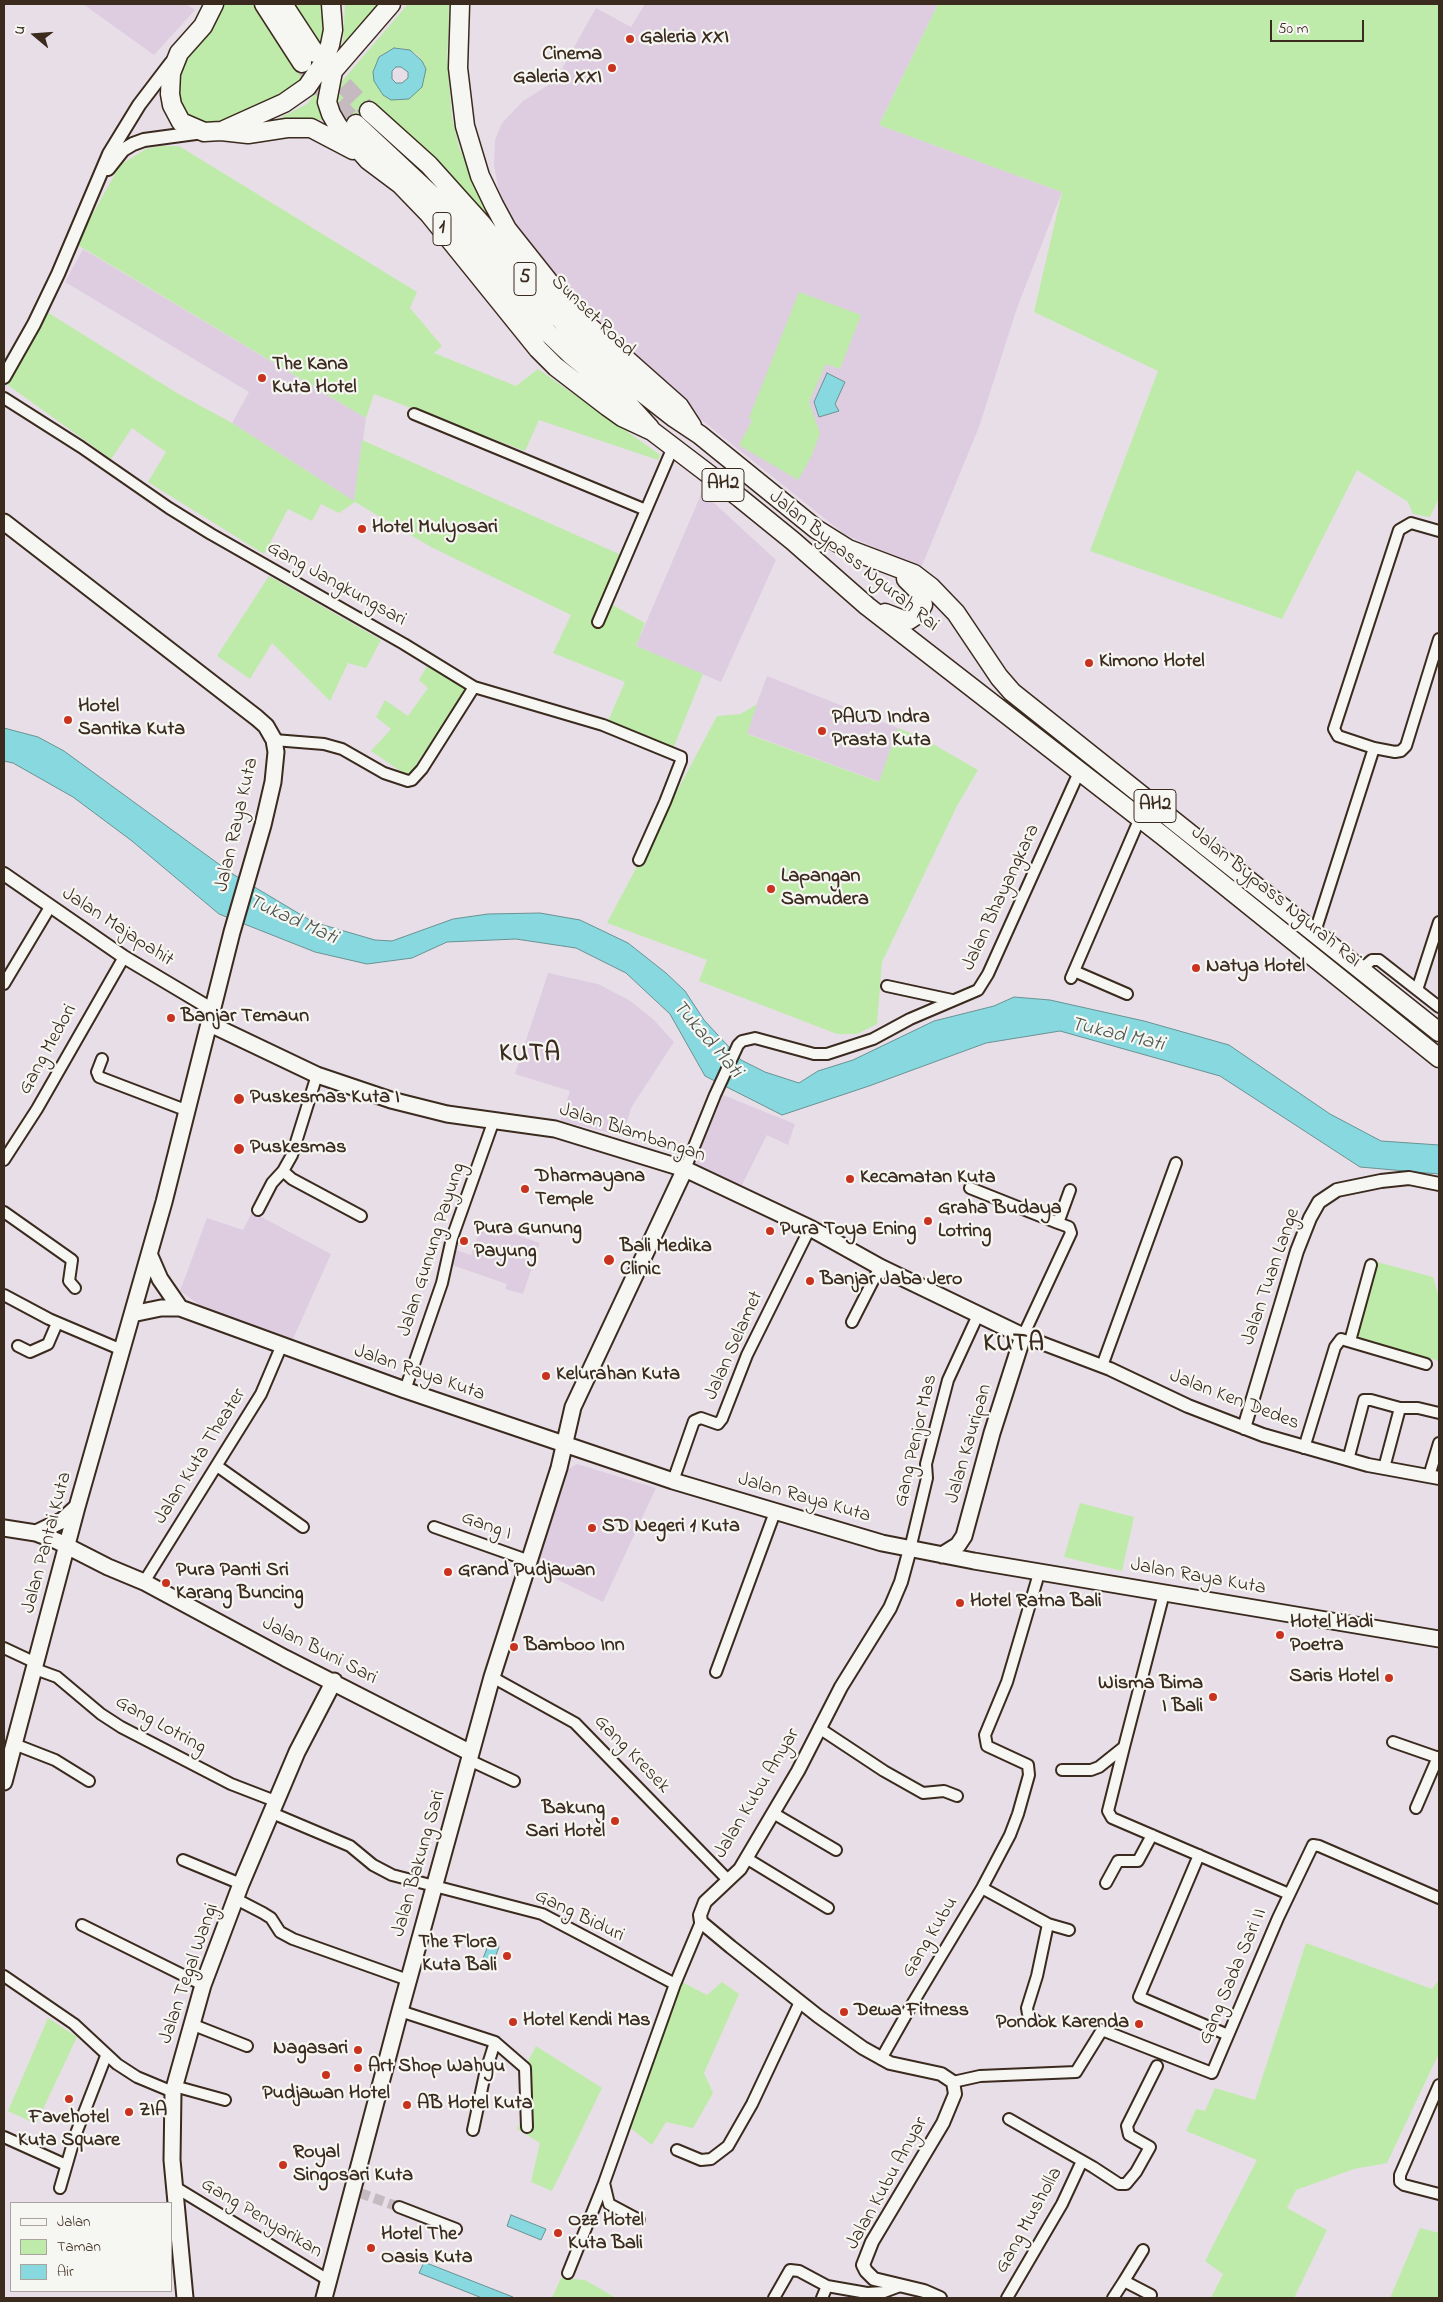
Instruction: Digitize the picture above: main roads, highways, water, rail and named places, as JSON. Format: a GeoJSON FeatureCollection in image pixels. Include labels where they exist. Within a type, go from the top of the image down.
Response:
{"type":"FeatureCollection","features":[{"type":"Feature","properties":{"kind":"highway"},"geometry":{"type":"LineString","coordinates":[[214,4],[204,26],[179,53],[169,84],[172,105],[182,122],[213,132],[248,134],[287,128],[310,128],[335,139],[368,160]]}},
{"type":"Feature","properties":{"kind":"highway"},"geometry":{"type":"LineString","coordinates":[[264,4],[309,58],[284,4]]}},
{"type":"Feature","properties":{"kind":"highway"},"geometry":{"type":"LineString","coordinates":[[213,132],[284,104],[307,87],[322,65],[330,45],[332,30],[331,4]]}},
{"type":"Feature","properties":{"kind":"highway","name":"Jalan Bypass Ngurah Rai"},"geometry":{"type":"LineString","coordinates":[[391,4],[333,71],[327,102],[334,120],[368,160],[400,184],[429,214],[515,322],[556,367],[622,417],[652,431],[673,447],[793,541],[867,606],[1080,770],[1439,1058]]}},
{"type":"Feature","properties":{"kind":"highway","name":"Jalan Bypass Ngurah Rai"},"geometry":{"type":"LineString","coordinates":[[460,4],[458,63],[465,126],[477,168],[507,229],[573,312],[680,406],[695,431],[816,529],[848,549],[914,574],[944,599],[970,631],[999,677],[1012,692],[1314,935],[1439,1032]]}},
{"type":"Feature","properties":{"kind":"highway","name":"Sunset Road"},"geometry":{"type":"LineString","coordinates":[[369,111],[429,165],[462,200],[531,287],[582,342],[673,417],[695,431]]}},
{"type":"Feature","properties":{"kind":"highway","name":"Sunset Road"},"geometry":{"type":"LineString","coordinates":[[356,124],[449,211],[547,332],[571,355],[620,395],[652,431]]}},
{"type":"Feature","properties":{"kind":"highway"},"geometry":{"type":"LineString","coordinates":[[867,606],[904,620],[914,618],[921,610],[923,604],[921,594],[889,565]]}},
{"type":"Feature","properties":{"kind":"main road","name":"Jalan Raya Kuta"},"geometry":{"type":"LineString","coordinates":[[4,522],[257,718],[266,726],[274,740],[276,752],[273,782],[248,881],[232,932],[150,1256],[132,1314],[161,1308],[180,1308],[405,1390],[673,1481],[775,1512],[910,1549],[1439,1639]]}},
{"type":"Feature","properties":{"kind":"main road","name":"Jalan Blambangan"},"geometry":{"type":"LineString","coordinates":[[211,1017],[317,1075],[391,1100],[447,1114],[578,1134],[684,1169],[810,1228],[880,1267],[1023,1336]]}},
{"type":"Feature","properties":{"kind":"main road","name":"Jalan Bakung Sari"},"geometry":{"type":"LineString","coordinates":[[324,2298],[356,2192],[408,1980],[492,1677],[559,1468],[573,1408],[684,1169]]}},
{"type":"Feature","properties":{"kind":"main road"},"geometry":{"type":"LineString","coordinates":[[150,1256],[160,1278],[180,1308]]}},
{"type":"Feature","properties":{"kind":"main road","name":"Jalan Pantai Kuta"},"geometry":{"type":"LineString","coordinates":[[4,1782],[10,1750],[132,1314]]}},
{"type":"Feature","properties":{"kind":"main road","name":"Jalan Kauripan"},"geometry":{"type":"LineString","coordinates":[[942,1555],[958,1545],[964,1536],[992,1433],[1023,1336]]}},
{"type":"Feature","properties":{"kind":"main road"},"geometry":{"type":"LineString","coordinates":[[36,1533],[63,1520],[77,1507]]}},
{"type":"Feature","properties":{"kind":"main road","name":"Jalan Buni Sari"},"geometry":{"type":"LineString","coordinates":[[4,1528],[36,1533],[144,1582],[285,1658],[334,1681],[470,1757]]}},
{"type":"Feature","properties":{"kind":"main road","name":"Jalan Kauripan"},"geometry":{"type":"LineString","coordinates":[[964,1536],[966,1548],[974,1561]]}},
{"type":"Feature","properties":{"kind":"main road","name":"Jalan Tegal Wangi"},"geometry":{"type":"LineString","coordinates":[[185,2298],[172,2160],[174,2089],[203,1985],[241,1884],[274,1807],[334,1681]]}},
{"type":"Feature","properties":{"kind":"water"},"geometry":{"type":"Polygon","coordinates":[[[394,48],[410,50],[422,61],[426,69],[422,87],[409,99],[391,100],[383,95],[374,81],[373,72],[379,57],[394,48]],[[396,67],[392,71],[392,79],[396,83],[402,83],[408,78],[408,72],[401,67],[396,67]]]}},
{"type":"Feature","properties":{"kind":"water"},"geometry":{"type":"Polygon","coordinates":[[[827,373],[845,382],[835,404],[839,411],[819,417],[814,402],[827,373]]]}},
{"type":"Feature","properties":{"kind":"water","name":"Tukad Mati"},"geometry":{"type":"Polygon","coordinates":[[[4,728],[38,737],[64,751],[231,873],[313,922],[375,940],[392,941],[453,919],[488,914],[540,913],[580,920],[628,943],[666,973],[685,991],[704,1020],[741,1060],[765,1072],[799,1083],[818,1071],[853,1060],[934,1021],[994,1006],[1014,997],[1050,1000],[1144,1021],[1229,1045],[1330,1114],[1381,1141],[1439,1145],[1439,1174],[1360,1167],[1220,1076],[1060,1031],[986,1043],[869,1086],[782,1115],[705,1076],[670,1014],[626,973],[576,948],[516,939],[447,942],[412,958],[367,964],[315,952],[219,914],[132,841],[73,797],[13,763],[4,761],[4,728]]]}},
{"type":"Feature","properties":{"kind":"water"},"geometry":{"type":"Polygon","coordinates":[[[492,1941],[497,1942],[499,1947],[492,1966],[485,1968],[482,1961],[489,1943],[492,1941]]]}},
{"type":"Feature","properties":{"kind":"water"},"geometry":{"type":"Polygon","coordinates":[[[511,2215],[546,2229],[541,2240],[507,2226],[511,2215]]]}},
{"type":"Feature","properties":{"kind":"water"},"geometry":{"type":"Polygon","coordinates":[[[424,2262],[513,2298],[482,2298],[419,2273],[424,2262]]]}},
{"type":"Feature","properties":{"kind":"tunnel"},"geometry":{"type":"LineString","coordinates":[[302,63],[317,83],[356,124]]}},
{"type":"Feature","properties":{"kind":"tunnel"},"geometry":{"type":"LineString","coordinates":[[325,66],[369,111]]}},
{"type":"Feature","properties":{"kind":"tunnel"},"geometry":{"type":"LineString","coordinates":[[360,2193],[399,2207]]}},
{"type":"Feature","properties":{"kind":"place","name":"Galeria XXI"},"geometry":{"type":"Point","coordinates":[630,39]}},
{"type":"Feature","properties":{"kind":"place","name":"Cinema Galeria XXI"},"geometry":{"type":"Point","coordinates":[612,68]}},
{"type":"Feature","properties":{"kind":"place","name":"The Kana Kuta Hotel"},"geometry":{"type":"Point","coordinates":[262,378]}},
{"type":"Feature","properties":{"kind":"place","name":"Hotel Mulyosari"},"geometry":{"type":"Point","coordinates":[362,529]}},
{"type":"Feature","properties":{"kind":"place","name":"Kimono Hotel"},"geometry":{"type":"Point","coordinates":[1089,663]}},
{"type":"Feature","properties":{"kind":"place","name":"Hotel Santika Kuta"},"geometry":{"type":"Point","coordinates":[68,720]}},
{"type":"Feature","properties":{"kind":"place","name":"PAUD Indra Prasta Kuta"},"geometry":{"type":"Point","coordinates":[822,731]}},
{"type":"Feature","properties":{"kind":"place","name":"Lapangan Samudera"},"geometry":{"type":"Point","coordinates":[771,889]}},
{"type":"Feature","properties":{"kind":"place","name":"Natya Hotel"},"geometry":{"type":"Point","coordinates":[1196,968]}},
{"type":"Feature","properties":{"kind":"place","name":"Banjar Temaun"},"geometry":{"type":"Point","coordinates":[171,1018]}},
{"type":"Feature","properties":{"kind":"place","name":"Puskesmas Kuta I"},"geometry":{"type":"Point","coordinates":[239,1099]}},
{"type":"Feature","properties":{"kind":"place","name":"Puskesmas"},"geometry":{"type":"Point","coordinates":[239,1149]}},
{"type":"Feature","properties":{"kind":"place","name":"Kecamatan Kuta"},"geometry":{"type":"Point","coordinates":[850,1179]}},
{"type":"Feature","properties":{"kind":"place","name":"Dharmayana Temple"},"geometry":{"type":"Point","coordinates":[525,1189]}},
{"type":"Feature","properties":{"kind":"place","name":"Graha Budaya Lotring"},"geometry":{"type":"Point","coordinates":[928,1221]}},
{"type":"Feature","properties":{"kind":"place","name":"Pura Toya Ening"},"geometry":{"type":"Point","coordinates":[770,1231]}},
{"type":"Feature","properties":{"kind":"place","name":"Pura Gunung Payung"},"geometry":{"type":"Point","coordinates":[464,1241]}},
{"type":"Feature","properties":{"kind":"place","name":"Bali Medika Clinic"},"geometry":{"type":"Point","coordinates":[609,1260]}},
{"type":"Feature","properties":{"kind":"place","name":"Banjar Jaba Jero"},"geometry":{"type":"Point","coordinates":[810,1281]}},
{"type":"Feature","properties":{"kind":"place","name":"Kelurahan Kuta"},"geometry":{"type":"Point","coordinates":[546,1376]}},
{"type":"Feature","properties":{"kind":"place","name":"SD Negeri 1 Kuta"},"geometry":{"type":"Point","coordinates":[592,1528]}},
{"type":"Feature","properties":{"kind":"place","name":"Grand Pudjawan"},"geometry":{"type":"Point","coordinates":[448,1572]}},
{"type":"Feature","properties":{"kind":"place","name":"Pura Panti Sri Karang Buncing"},"geometry":{"type":"Point","coordinates":[166,1583]}},
{"type":"Feature","properties":{"kind":"place","name":"Hotel Ratna Bali"},"geometry":{"type":"Point","coordinates":[960,1603]}},
{"type":"Feature","properties":{"kind":"place","name":"Hotel Hadi Poetra"},"geometry":{"type":"Point","coordinates":[1280,1635]}},
{"type":"Feature","properties":{"kind":"place","name":"Bamboo Inn"},"geometry":{"type":"Point","coordinates":[514,1647]}},
{"type":"Feature","properties":{"kind":"place","name":"Saris Hotel"},"geometry":{"type":"Point","coordinates":[1389,1678]}},
{"type":"Feature","properties":{"kind":"place","name":"Wisma Bima I Bali"},"geometry":{"type":"Point","coordinates":[1213,1697]}},
{"type":"Feature","properties":{"kind":"place","name":"Bakung Sari Hotel"},"geometry":{"type":"Point","coordinates":[615,1821]}},
{"type":"Feature","properties":{"kind":"place","name":"The Flora Kuta Bali"},"geometry":{"type":"Point","coordinates":[507,1956]}},
{"type":"Feature","properties":{"kind":"place","name":"Dewa Fitness"},"geometry":{"type":"Point","coordinates":[844,2012]}},
{"type":"Feature","properties":{"kind":"place","name":"Hotel Kendi Mas"},"geometry":{"type":"Point","coordinates":[513,2022]}},
{"type":"Feature","properties":{"kind":"place","name":"Pondok Karenda"},"geometry":{"type":"Point","coordinates":[1139,2024]}},
{"type":"Feature","properties":{"kind":"place","name":"Nagasari"},"geometry":{"type":"Point","coordinates":[358,2050]}},
{"type":"Feature","properties":{"kind":"place","name":"Art Shop Wahyu"},"geometry":{"type":"Point","coordinates":[358,2068]}},
{"type":"Feature","properties":{"kind":"place","name":"Pudjawan Hotel"},"geometry":{"type":"Point","coordinates":[326,2075]}},
{"type":"Feature","properties":{"kind":"place","name":"Favehotel Kuta Square"},"geometry":{"type":"Point","coordinates":[69,2099]}},
{"type":"Feature","properties":{"kind":"place","name":"AB Hotel Kuta"},"geometry":{"type":"Point","coordinates":[407,2105]}},
{"type":"Feature","properties":{"kind":"place","name":"ZIA"},"geometry":{"type":"Point","coordinates":[129,2112]}},
{"type":"Feature","properties":{"kind":"place","name":"Royal Singosari Kuta"},"geometry":{"type":"Point","coordinates":[283,2165]}},
{"type":"Feature","properties":{"kind":"place","name":"Ozz Hotel Kuta Bali"},"geometry":{"type":"Point","coordinates":[558,2233]}},
{"type":"Feature","properties":{"kind":"place","name":"Hotel The Oasis Kuta"},"geometry":{"type":"Point","coordinates":[371,2248]}},
{"type":"Feature","properties":{"kind":"district","name":"KUTA"},"geometry":{"type":"Point","coordinates":[530,1056]}},
{"type":"Feature","properties":{"kind":"district","name":"KUTA"},"geometry":{"type":"Point","coordinates":[1014,1346]}}]}
